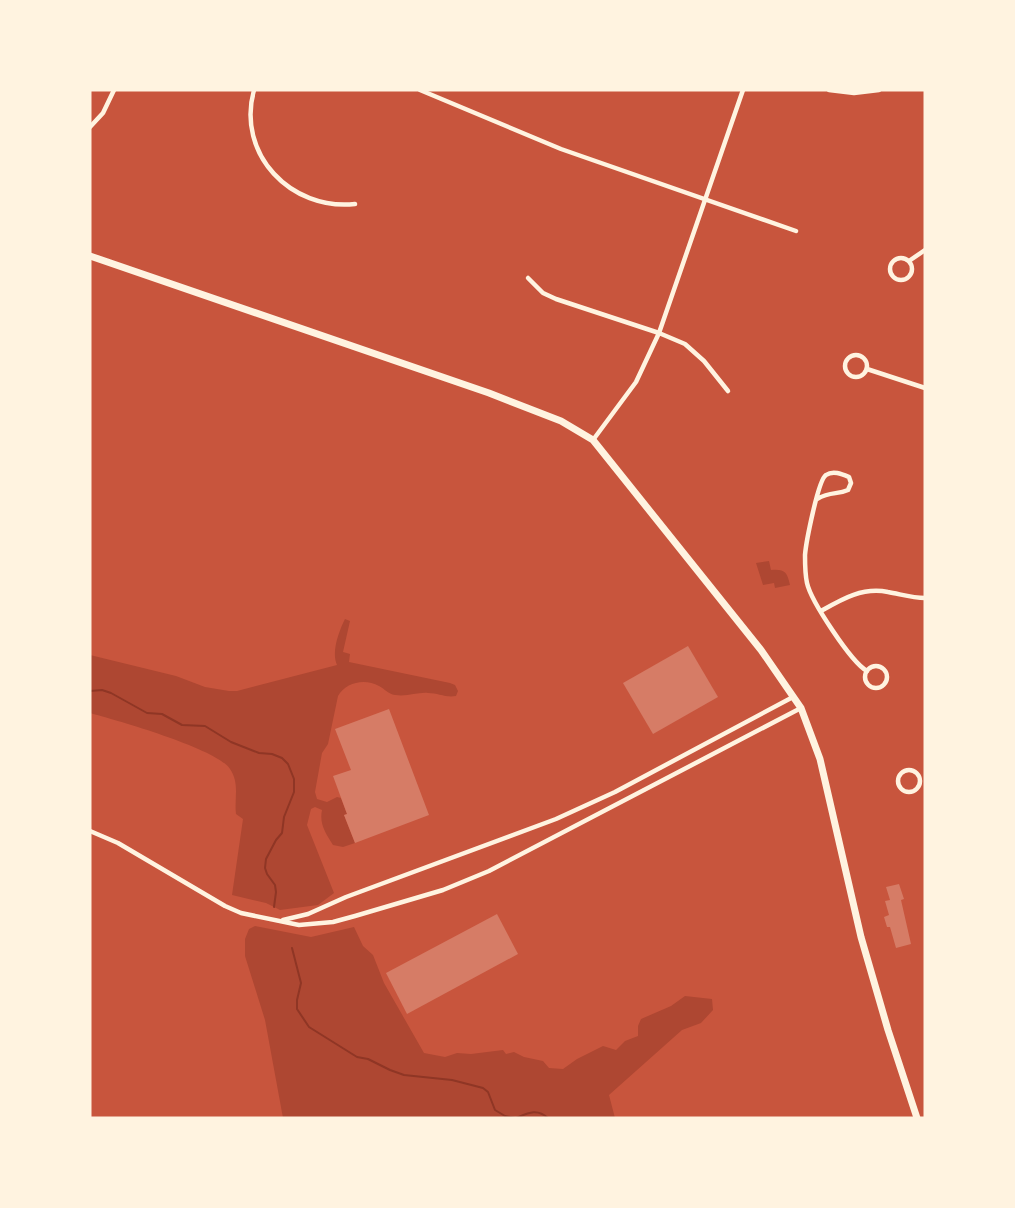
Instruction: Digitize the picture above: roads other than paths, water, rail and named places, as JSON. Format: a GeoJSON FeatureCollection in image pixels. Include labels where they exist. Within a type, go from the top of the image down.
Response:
{"type":"FeatureCollection","features":[{"type":"Feature","properties":{"kind":"main road"},"geometry":{"type":"LineString","coordinates":[[90,256],[489,393],[561,421],[593,440],[761,650],[801,708],[820,759],[861,937],[917,1118]]}},
{"type":"Feature","properties":{"kind":"street"},"geometry":{"type":"LineString","coordinates":[[90,127],[103,113],[114,90]]}},
{"type":"Feature","properties":{"kind":"street"},"geometry":{"type":"LineString","coordinates":[[254,90],[250,123],[253,138],[257,151],[272,173],[293,190],[316,201],[341,206],[355,204]]}},
{"type":"Feature","properties":{"kind":"street"},"geometry":{"type":"LineString","coordinates":[[420,90],[561,149],[796,231]]}},
{"type":"Feature","properties":{"kind":"street"},"geometry":{"type":"LineString","coordinates":[[593,440],[636,382],[659,333],[743,90]]}},
{"type":"Feature","properties":{"kind":"street"},"geometry":{"type":"LineString","coordinates":[[829,90],[854,93],[879,90]]}},
{"type":"Feature","properties":{"kind":"street"},"geometry":{"type":"LineString","coordinates":[[909,261],[925,250]]}},
{"type":"Feature","properties":{"kind":"street"},"geometry":{"type":"LineString","coordinates":[[899,258],[909,261],[912,267],[908,278],[901,280],[894,277],[891,271],[893,261],[899,258]]}},
{"type":"Feature","properties":{"kind":"street"},"geometry":{"type":"LineString","coordinates":[[528,278],[543,292],[556,298],[685,344],[695,352],[728,391]]}},
{"type":"Feature","properties":{"kind":"street"},"geometry":{"type":"LineString","coordinates":[[858,355],[867,362],[867,369],[859,377],[852,376],[846,372],[845,364],[848,358],[858,355]]}},
{"type":"Feature","properties":{"kind":"street"},"geometry":{"type":"LineString","coordinates":[[867,369],[925,388]]}},
{"type":"Feature","properties":{"kind":"street"},"geometry":{"type":"LineString","coordinates":[[817,499],[829,493],[848,490],[851,483],[849,477],[834,473],[825,475],[817,499],[808,534],[805,570],[810,592],[821,611],[856,662],[867,671]]}},
{"type":"Feature","properties":{"kind":"street"},"geometry":{"type":"LineString","coordinates":[[821,611],[842,599],[864,591],[874,590],[911,598],[925,598]]}},
{"type":"Feature","properties":{"kind":"street"},"geometry":{"type":"LineString","coordinates":[[873,666],[880,666],[886,671],[886,682],[878,688],[871,687],[865,678],[867,671],[873,666]]}},
{"type":"Feature","properties":{"kind":"street"},"geometry":{"type":"LineString","coordinates":[[279,920],[308,914],[346,897],[556,819],[615,792],[794,697]]}},
{"type":"Feature","properties":{"kind":"street"},"geometry":{"type":"LineString","coordinates":[[90,831],[118,843],[225,906],[241,913],[299,925],[333,922],[443,890],[522,855],[801,708]]}},
{"type":"Feature","properties":{"kind":"street"},"geometry":{"type":"LineString","coordinates":[[906,770],[917,774],[922,780],[916,790],[909,792],[900,788],[898,782],[900,775],[906,770]]}},
{"type":"Feature","properties":{"kind":"waterway"},"geometry":{"type":"LineString","coordinates":[[90,691],[102,690],[111,693],[147,713],[162,714],[182,725],[205,726],[231,742],[259,753],[272,754],[282,758],[288,764],[294,779],[294,792],[284,817],[282,833],[266,859],[265,868],[275,885],[274,907]]}},
{"type":"Feature","properties":{"kind":"waterway"},"geometry":{"type":"LineString","coordinates":[[292,948],[301,983],[297,1009],[309,1027],[357,1057],[368,1059],[404,1075],[452,1080],[483,1088],[488,1092],[495,1110],[505,1116],[515,1118]]}},
{"type":"Feature","properties":{"kind":"waterway"},"geometry":{"type":"LineString","coordinates":[[516,1118],[536,1112],[548,1118]]}}]}
